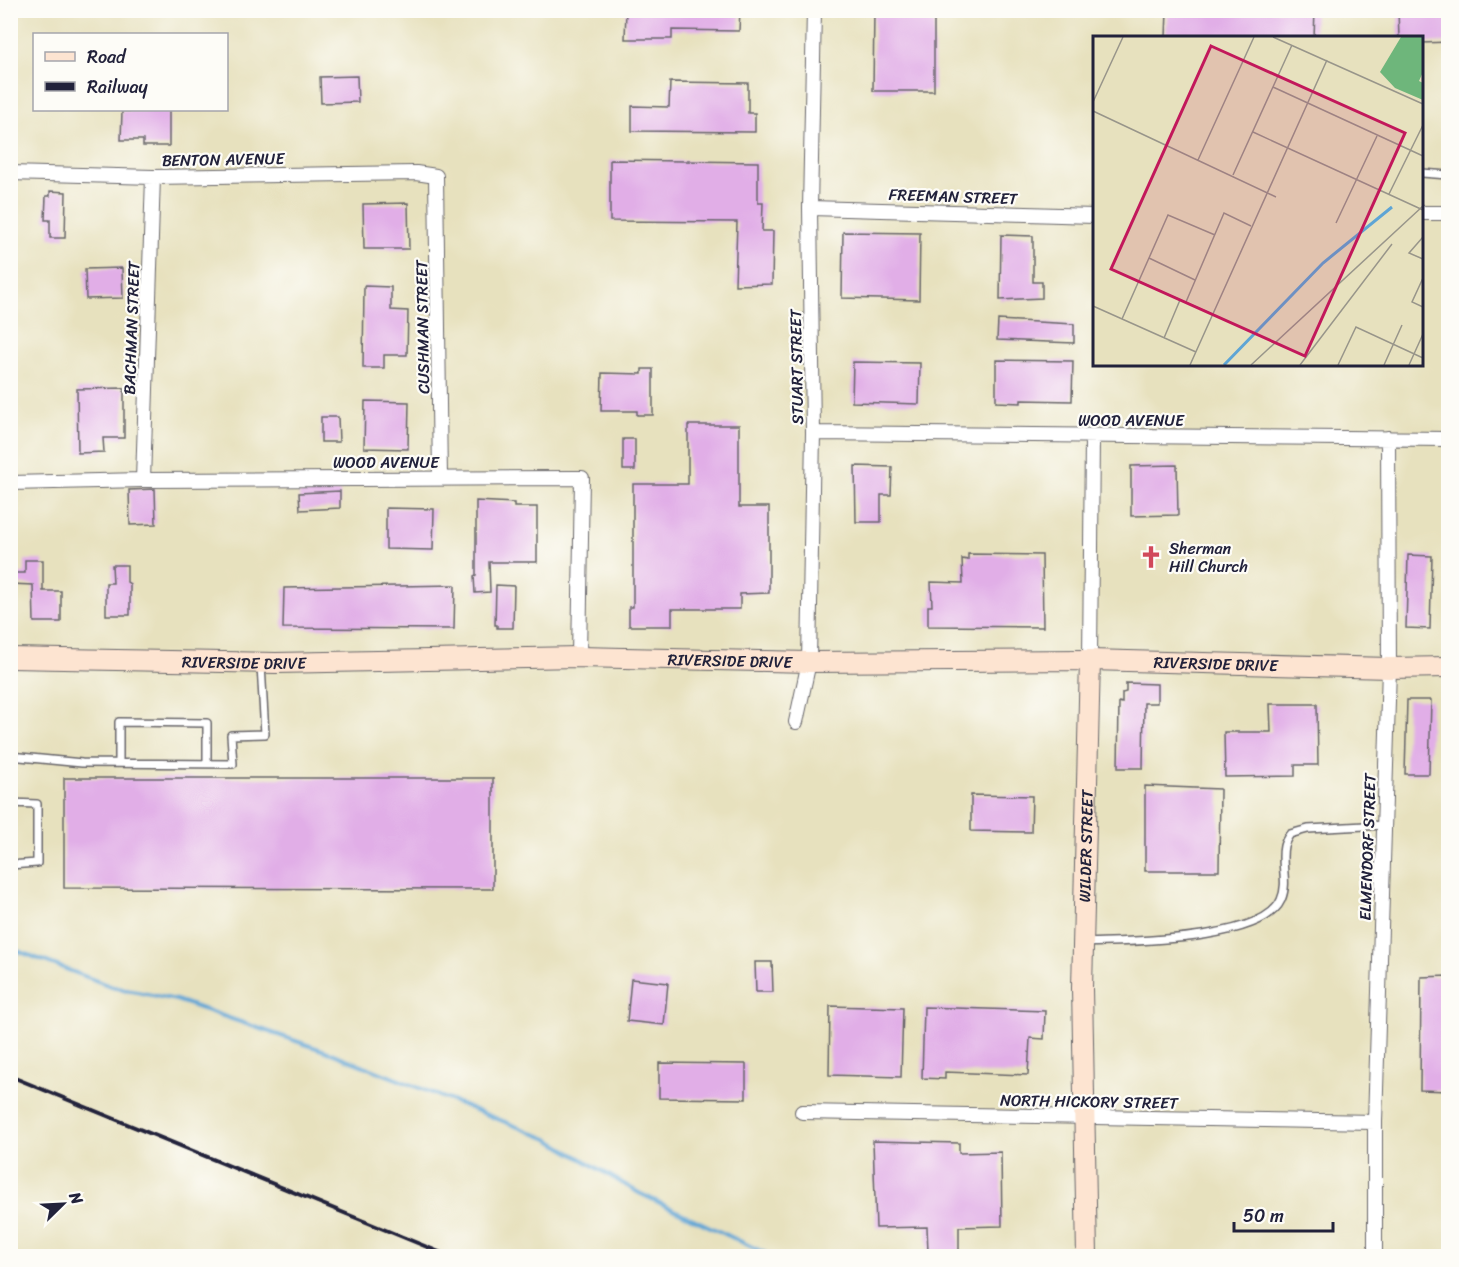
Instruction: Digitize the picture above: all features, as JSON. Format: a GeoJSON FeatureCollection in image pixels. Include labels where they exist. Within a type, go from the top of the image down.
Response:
{"type":"FeatureCollection","features":[{"type":"Feature","properties":{"kind":"street","name":"STUART STREET"},"geometry":{"type":"LineString","coordinates":[[796,722],[809,662],[813,433],[810,208],[814,10]]}},
{"type":"Feature","properties":{"kind":"street","name":"BENTON AVENUE"},"geometry":{"type":"LineString","coordinates":[[10,173],[153,177],[416,173],[436,176]]}},
{"type":"Feature","properties":{"kind":"street","name":"CUSHMAN STREET"},"geometry":{"type":"LineString","coordinates":[[436,176],[440,478]]}},
{"type":"Feature","properties":{"kind":"street","name":"BACHMAN STREET"},"geometry":{"type":"LineString","coordinates":[[143,480],[153,177]]}},
{"type":"Feature","properties":{"kind":"street","name":"FREEMAN STREET"},"geometry":{"type":"LineString","coordinates":[[810,208],[1093,216]]}},
{"type":"Feature","properties":{"kind":"street"},"geometry":{"type":"LineString","coordinates":[[1423,213],[1448,213]]}},
{"type":"Feature","properties":{"kind":"street","name":"WOOD AVENUE"},"geometry":{"type":"LineString","coordinates":[[813,433],[1449,439]]}},
{"type":"Feature","properties":{"kind":"street","name":"WILDER STREET"},"geometry":{"type":"LineString","coordinates":[[1087,1257],[1082,988],[1090,660],[1092,437]]}},
{"type":"Feature","properties":{"kind":"street","name":"ELMENDORF STREET"},"geometry":{"type":"LineString","coordinates":[[1375,1257],[1375,1122],[1389,668],[1388,438]]}},
{"type":"Feature","properties":{"kind":"street","name":"WOOD AVENUE"},"geometry":{"type":"LineString","coordinates":[[10,483],[143,480],[582,478],[579,657]]}},
{"type":"Feature","properties":{"kind":"street","name":"RIVERSIDE DRIVE"},"geometry":{"type":"LineString","coordinates":[[10,658],[260,662],[579,657],[809,662],[1090,660],[1389,668],[1449,667]]}},
{"type":"Feature","properties":{"kind":"street","name":"NORTH HICKORY STREET"},"geometry":{"type":"LineString","coordinates":[[802,1112],[1375,1122]]}},
{"type":"Feature","properties":{"kind":"lane"},"geometry":{"type":"LineString","coordinates":[[1423,173],[1449,175]]}},
{"type":"Feature","properties":{"kind":"lane"},"geometry":{"type":"LineString","coordinates":[[1448,213],[1449,181]]}},
{"type":"Feature","properties":{"kind":"lane"},"geometry":{"type":"LineString","coordinates":[[10,756],[82,763],[233,764],[231,735],[265,734],[260,662]]}},
{"type":"Feature","properties":{"kind":"lane"},"geometry":{"type":"LineString","coordinates":[[119,763],[119,722],[207,723],[207,763]]}},
{"type":"Feature","properties":{"kind":"lane"},"geometry":{"type":"LineString","coordinates":[[10,803],[37,804],[37,863],[10,866]]}},
{"type":"Feature","properties":{"kind":"lane"},"geometry":{"type":"LineString","coordinates":[[1083,943],[1146,940],[1232,931],[1258,922],[1281,902],[1285,882],[1284,845],[1290,834],[1308,829],[1384,825]]}},
{"type":"Feature","properties":{"kind":"building"},"geometry":{"type":"Polygon","coordinates":[[[626,10],[740,10],[739,31],[672,30],[672,39],[625,39],[626,10]]]}},
{"type":"Feature","properties":{"kind":"building"},"geometry":{"type":"Polygon","coordinates":[[[874,10],[934,10],[934,91],[873,91],[874,10]]]}},
{"type":"Feature","properties":{"kind":"building"},"geometry":{"type":"Polygon","coordinates":[[[1167,10],[1315,10],[1314,36],[1166,36],[1167,10]]]}},
{"type":"Feature","properties":{"kind":"building"},"geometry":{"type":"Polygon","coordinates":[[[1398,10],[1449,10],[1449,42],[1423,43],[1423,36],[1399,36],[1398,10]]]}},
{"type":"Feature","properties":{"kind":"building"},"geometry":{"type":"Polygon","coordinates":[[[357,76],[358,102],[321,103],[320,77],[357,76]]]}},
{"type":"Feature","properties":{"kind":"building"},"geometry":{"type":"Polygon","coordinates":[[[670,82],[748,83],[748,113],[755,113],[755,132],[632,131],[632,106],[669,107],[670,82]]]}},
{"type":"Feature","properties":{"kind":"building"},"geometry":{"type":"Polygon","coordinates":[[[122,111],[169,111],[169,146],[143,146],[143,140],[121,140],[122,111]]]}},
{"type":"Feature","properties":{"kind":"building"},"geometry":{"type":"Polygon","coordinates":[[[610,160],[758,162],[758,203],[763,203],[762,231],[773,231],[772,284],[735,285],[737,222],[610,221],[610,160]]]}},
{"type":"Feature","properties":{"kind":"building"},"geometry":{"type":"Polygon","coordinates":[[[50,191],[66,192],[65,238],[50,238],[50,220],[45,220],[46,196],[50,196],[50,191]]]}},
{"type":"Feature","properties":{"kind":"building"},"geometry":{"type":"Polygon","coordinates":[[[408,203],[409,249],[364,249],[363,204],[408,203]]]}},
{"type":"Feature","properties":{"kind":"building"},"geometry":{"type":"Polygon","coordinates":[[[843,232],[920,233],[919,300],[842,298],[843,232]]]}},
{"type":"Feature","properties":{"kind":"building"},"geometry":{"type":"Polygon","coordinates":[[[1001,235],[1033,236],[1033,282],[1042,282],[1042,298],[1000,300],[1001,235]]]}},
{"type":"Feature","properties":{"kind":"building"},"geometry":{"type":"Polygon","coordinates":[[[122,268],[123,298],[86,299],[85,269],[122,268]]]}},
{"type":"Feature","properties":{"kind":"building"},"geometry":{"type":"Polygon","coordinates":[[[364,286],[391,287],[391,310],[408,311],[407,355],[384,355],[384,368],[363,368],[364,286]]]}},
{"type":"Feature","properties":{"kind":"building"},"geometry":{"type":"Polygon","coordinates":[[[998,320],[1074,324],[1074,343],[997,340],[998,320]]]}},
{"type":"Feature","properties":{"kind":"building"},"geometry":{"type":"Polygon","coordinates":[[[996,360],[1073,361],[1072,401],[996,402],[996,360]]]}},
{"type":"Feature","properties":{"kind":"building"},"geometry":{"type":"Polygon","coordinates":[[[853,362],[920,363],[919,404],[852,402],[853,362]]]}},
{"type":"Feature","properties":{"kind":"building"},"geometry":{"type":"Polygon","coordinates":[[[642,369],[653,369],[653,415],[637,415],[637,411],[601,411],[602,373],[642,374],[642,369]]]}},
{"type":"Feature","properties":{"kind":"building"},"geometry":{"type":"Polygon","coordinates":[[[124,388],[124,438],[103,438],[104,452],[78,453],[77,389],[124,388]]]}},
{"type":"Feature","properties":{"kind":"building"},"geometry":{"type":"Polygon","coordinates":[[[365,401],[409,402],[408,449],[364,448],[365,401]]]}},
{"type":"Feature","properties":{"kind":"building"},"geometry":{"type":"Polygon","coordinates":[[[321,417],[338,417],[339,442],[321,442],[321,417]]]}},
{"type":"Feature","properties":{"kind":"building"},"geometry":{"type":"Polygon","coordinates":[[[688,425],[739,425],[739,507],[769,507],[769,593],[740,594],[740,609],[672,609],[672,626],[629,626],[629,607],[633,607],[633,484],[688,484],[688,425]]]}},
{"type":"Feature","properties":{"kind":"building"},"geometry":{"type":"Polygon","coordinates":[[[623,439],[635,439],[635,470],[623,470],[623,439]]]}},
{"type":"Feature","properties":{"kind":"building"},"geometry":{"type":"Polygon","coordinates":[[[1177,465],[1178,515],[1131,516],[1131,466],[1177,465]]]}},
{"type":"Feature","properties":{"kind":"building"},"geometry":{"type":"Polygon","coordinates":[[[855,466],[892,467],[891,495],[881,495],[881,522],[856,522],[855,466]]]}},
{"type":"Feature","properties":{"kind":"building"},"geometry":{"type":"Polygon","coordinates":[[[155,489],[156,524],[130,525],[129,490],[155,489]]]}},
{"type":"Feature","properties":{"kind":"building"},"geometry":{"type":"Polygon","coordinates":[[[340,491],[340,508],[300,510],[299,493],[340,491]]]}},
{"type":"Feature","properties":{"kind":"building"},"geometry":{"type":"Polygon","coordinates":[[[476,501],[514,503],[514,507],[537,507],[537,562],[489,562],[490,592],[475,593],[476,501]]]}},
{"type":"Feature","properties":{"kind":"building"},"geometry":{"type":"Polygon","coordinates":[[[386,508],[434,509],[433,550],[386,549],[386,508]]]}},
{"type":"Feature","properties":{"kind":"building"},"geometry":{"type":"Polygon","coordinates":[[[968,554],[1042,555],[1043,627],[928,626],[928,606],[932,606],[931,582],[963,583],[962,559],[968,560],[968,554]]]}},
{"type":"Feature","properties":{"kind":"building"},"geometry":{"type":"Polygon","coordinates":[[[1408,555],[1432,556],[1430,629],[1406,628],[1408,555]]]}},
{"type":"Feature","properties":{"kind":"building"},"geometry":{"type":"Polygon","coordinates":[[[25,560],[43,560],[43,591],[61,591],[61,622],[34,622],[33,585],[11,584],[11,573],[25,573],[25,560]]]}},
{"type":"Feature","properties":{"kind":"building"},"geometry":{"type":"Polygon","coordinates":[[[112,565],[127,565],[127,582],[130,584],[130,615],[106,615],[106,583],[113,583],[112,565]]]}},
{"type":"Feature","properties":{"kind":"building"},"geometry":{"type":"Polygon","coordinates":[[[455,585],[454,629],[283,628],[284,588],[455,585]]]}},
{"type":"Feature","properties":{"kind":"building"},"geometry":{"type":"Polygon","coordinates":[[[496,585],[514,586],[513,628],[497,628],[495,625],[496,585]]]}},
{"type":"Feature","properties":{"kind":"building"},"geometry":{"type":"Polygon","coordinates":[[[1126,683],[1157,684],[1157,703],[1144,703],[1143,768],[1118,768],[1119,702],[1122,703],[1122,693],[1126,692],[1126,683]]]}},
{"type":"Feature","properties":{"kind":"building"},"geometry":{"type":"Polygon","coordinates":[[[1407,700],[1431,700],[1429,774],[1405,774],[1407,700]]]}},
{"type":"Feature","properties":{"kind":"building"},"geometry":{"type":"Polygon","coordinates":[[[1270,704],[1317,704],[1318,765],[1295,765],[1295,776],[1225,777],[1224,732],[1271,732],[1270,704]]]}},
{"type":"Feature","properties":{"kind":"building"},"geometry":{"type":"Polygon","coordinates":[[[64,778],[493,778],[493,889],[64,888],[64,778]]]}},
{"type":"Feature","properties":{"kind":"building"},"geometry":{"type":"Polygon","coordinates":[[[1145,786],[1220,789],[1219,871],[1145,871],[1145,786]]]}},
{"type":"Feature","properties":{"kind":"building"},"geometry":{"type":"Polygon","coordinates":[[[971,795],[1032,796],[1031,832],[971,831],[971,795]]]}},
{"type":"Feature","properties":{"kind":"building"},"geometry":{"type":"Polygon","coordinates":[[[755,962],[772,962],[773,992],[756,992],[755,962]]]}},
{"type":"Feature","properties":{"kind":"building"},"geometry":{"type":"Polygon","coordinates":[[[1449,976],[1449,1091],[1420,1090],[1421,977],[1449,976]]]}},
{"type":"Feature","properties":{"kind":"building"},"geometry":{"type":"Polygon","coordinates":[[[631,979],[668,983],[664,1025],[627,1021],[631,979]]]}},
{"type":"Feature","properties":{"kind":"building"},"geometry":{"type":"Polygon","coordinates":[[[830,1006],[903,1008],[901,1077],[829,1075],[830,1006]]]}},
{"type":"Feature","properties":{"kind":"building"},"geometry":{"type":"Polygon","coordinates":[[[924,1007],[1045,1011],[1044,1039],[1030,1038],[1028,1075],[945,1072],[945,1079],[922,1078],[924,1007]]]}},
{"type":"Feature","properties":{"kind":"building"},"geometry":{"type":"Polygon","coordinates":[[[659,1063],[746,1064],[746,1099],[659,1098],[659,1063]]]}},
{"type":"Feature","properties":{"kind":"building"},"geometry":{"type":"Polygon","coordinates":[[[873,1141],[959,1143],[959,1153],[1001,1152],[1002,1226],[959,1227],[959,1253],[928,1252],[927,1227],[876,1228],[873,1141]]]}},
{"type":"Feature","properties":{"kind":"waterway"},"geometry":{"type":"LineString","coordinates":[[10,948],[113,987],[176,1000],[331,1053],[548,1139],[639,1193],[771,1256]]}},
{"type":"Feature","properties":{"kind":"railway"},"geometry":{"type":"LineString","coordinates":[[10,1076],[449,1256]]}},
{"type":"Feature","properties":{"kind":"place","name":"Sherman Hill Church"},"geometry":{"type":"Point","coordinates":[1151,557]}}]}
